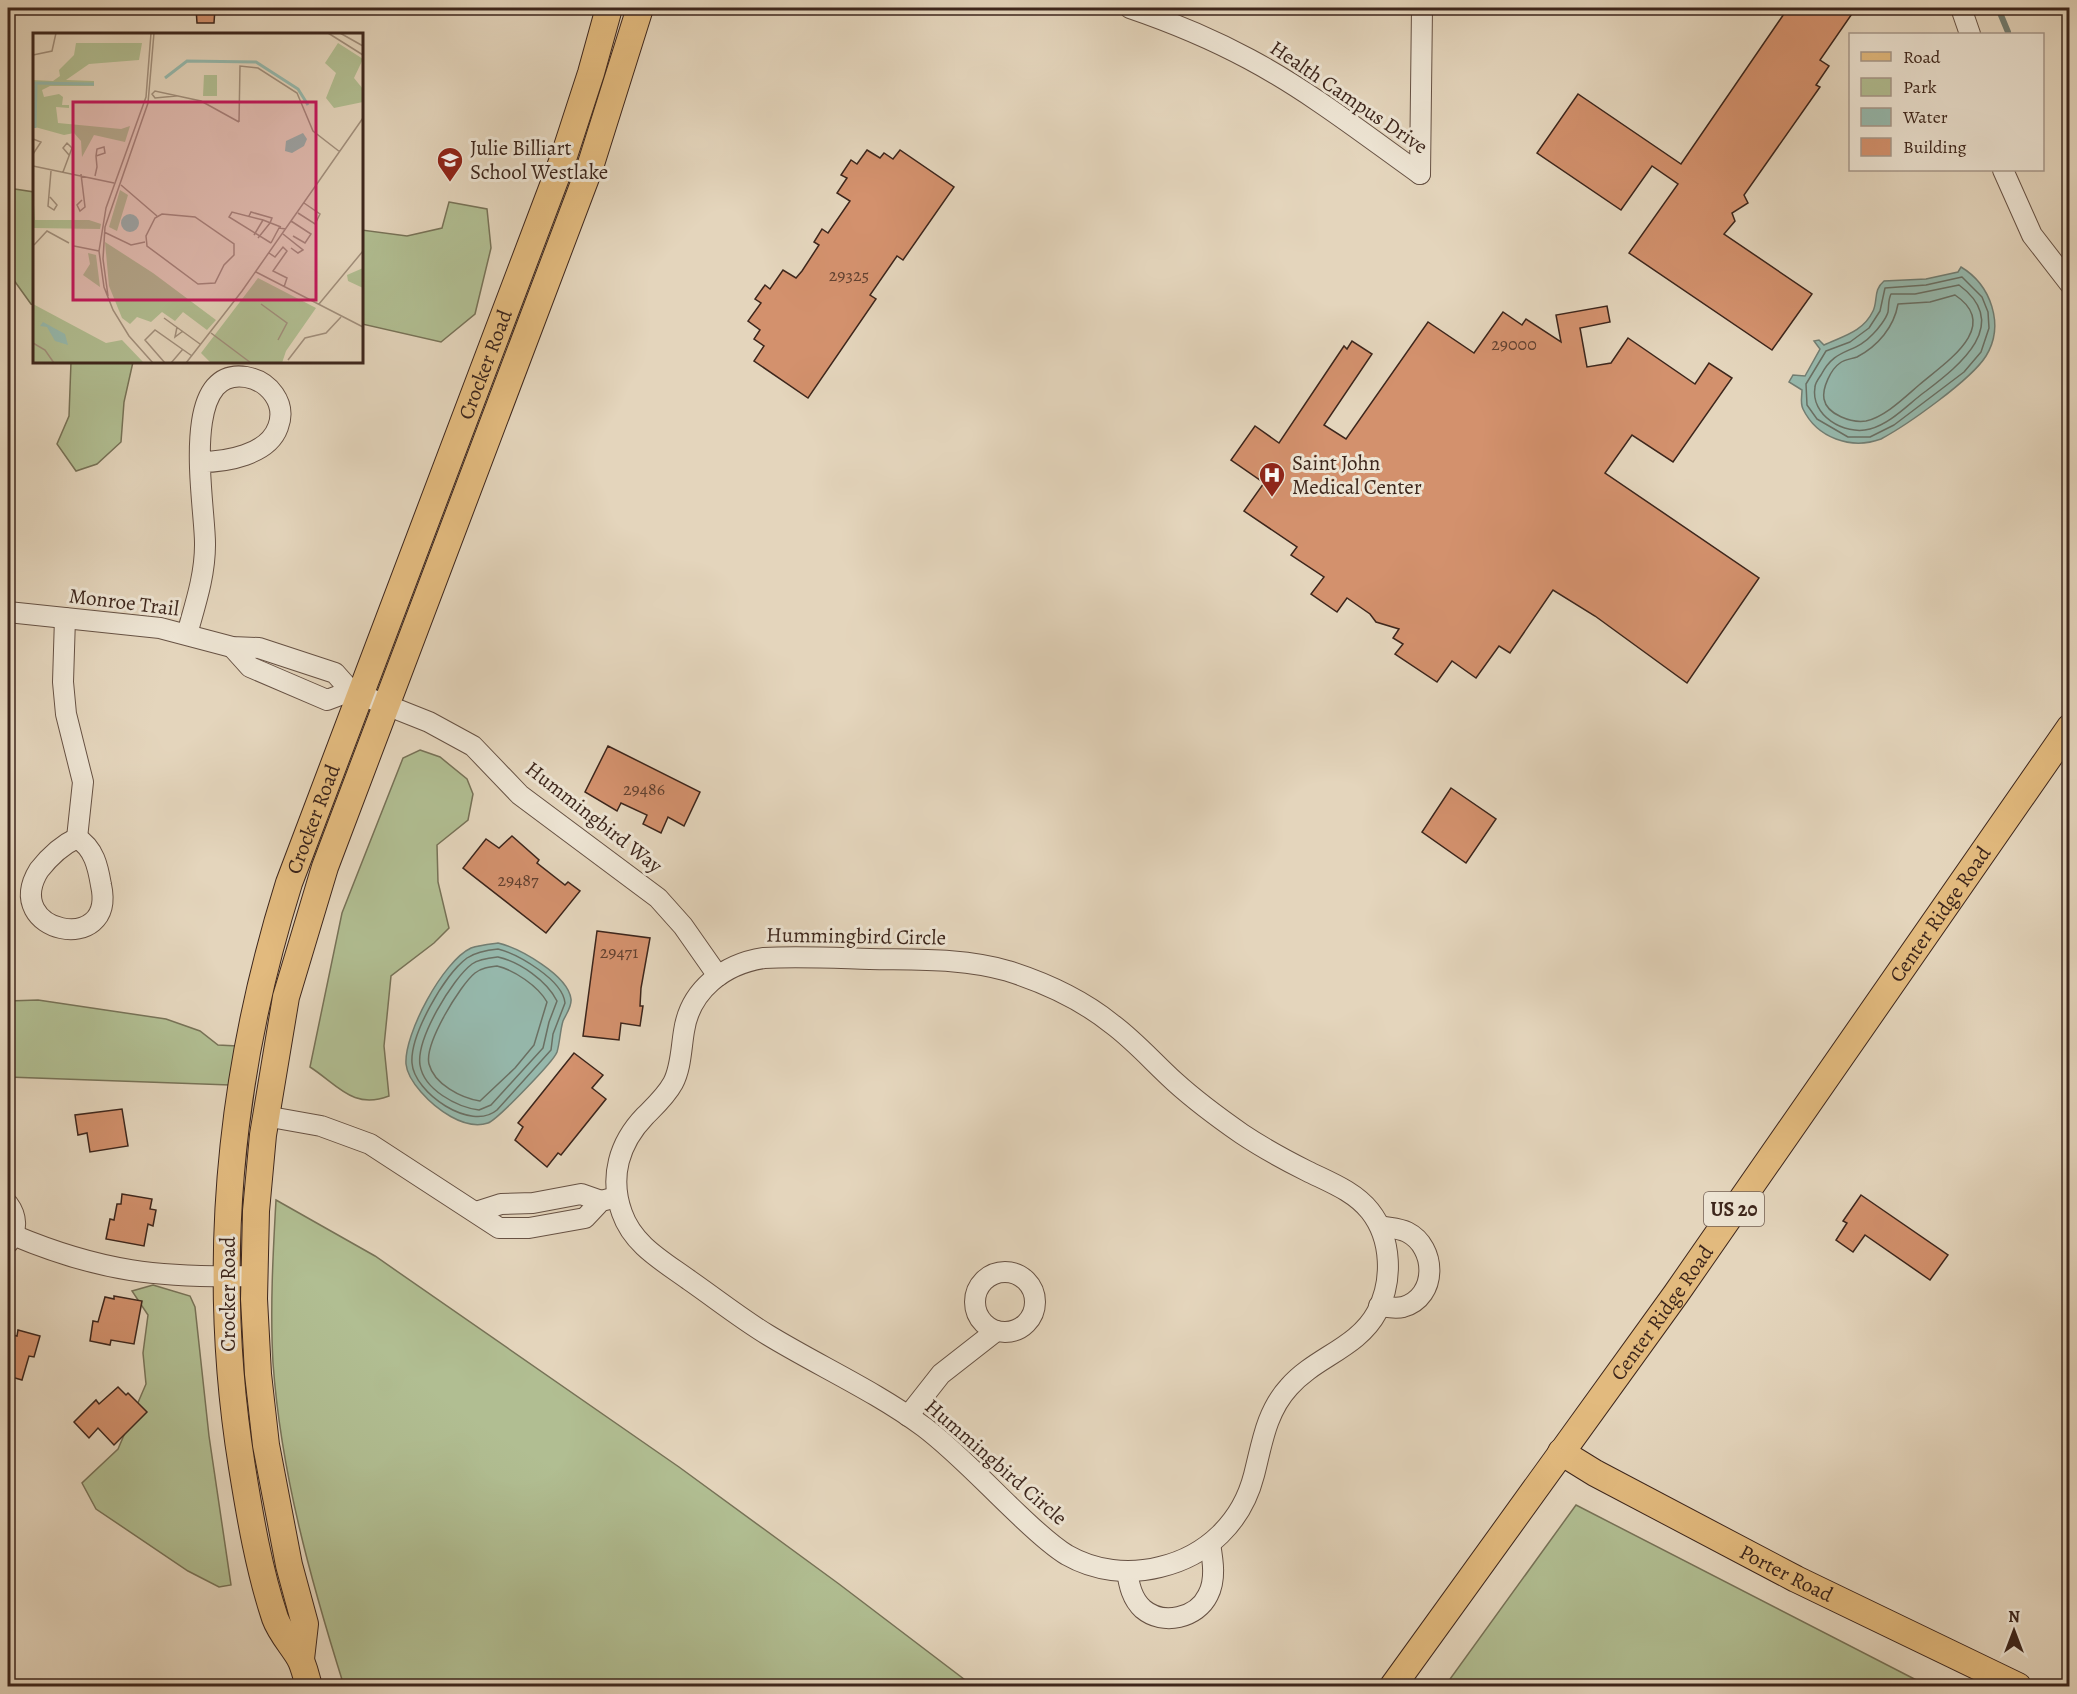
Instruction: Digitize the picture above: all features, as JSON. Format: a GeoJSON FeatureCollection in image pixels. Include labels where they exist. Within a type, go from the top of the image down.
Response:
{"type":"FeatureCollection","features":[{"type":"Feature","properties":{"kind":"main road","name":"Crocker Road"},"geometry":{"type":"LineString","coordinates":[[309,1686],[301,1659],[276,1620],[251,1522],[230,1386],[226,1277],[232,1145],[254,1017],[289,883],[356,693],[563,159],[609,8]]}},
{"type":"Feature","properties":{"kind":"main road","name":"Crocker Road"},"geometry":{"type":"LineString","coordinates":[[301,1659],[305,1624],[282,1532],[261,1412],[254,1276],[256,1211],[265,1116],[294,965],[325,867],[590,166],[640,8]]}},
{"type":"Feature","properties":{"kind":"main road","name":"Center Ridge Road"},"geometry":{"type":"LineString","coordinates":[[1393,1686],[1676,1294],[2070,727]]}},
{"type":"Feature","properties":{"kind":"main road","name":"Porter Road"},"geometry":{"type":"LineString","coordinates":[[1561,1452],[1595,1473],[1796,1579],[2018,1686]]}},
{"type":"Feature","properties":{"kind":"street","name":"Health Campus Drive"},"geometry":{"type":"LineString","coordinates":[[1130,8],[1197,34],[1250,59],[1305,92],[1420,174],[1422,8]]}},
{"type":"Feature","properties":{"kind":"street"},"geometry":{"type":"LineString","coordinates":[[1961,8],[1970,33]]}},
{"type":"Feature","properties":{"kind":"street"},"geometry":{"type":"LineString","coordinates":[[2003,171],[2032,235],[2070,284]]}},
{"type":"Feature","properties":{"kind":"street"},"geometry":{"type":"LineString","coordinates":[[187,634],[200,583],[205,544],[200,462],[203,417],[213,389],[230,378],[241,376],[260,381],[269,387],[279,407],[280,420],[272,439],[266,445],[229,459],[200,462]]}},
{"type":"Feature","properties":{"kind":"street","name":"Monroe Trail"},"geometry":{"type":"LineString","coordinates":[[8,612],[145,626],[187,634],[232,647],[259,648],[335,673],[356,693],[387,705]]}},
{"type":"Feature","properties":{"kind":"street"},"geometry":{"type":"LineString","coordinates":[[65,618],[63,682],[66,714],[83,782],[77,838]]}},
{"type":"Feature","properties":{"kind":"street","name":"Monroe Trail"},"geometry":{"type":"LineString","coordinates":[[232,647],[250,667],[327,700],[356,693]]}},
{"type":"Feature","properties":{"kind":"street","name":"Hummingbird Way"},"geometry":{"type":"LineString","coordinates":[[387,705],[444,729],[473,746],[520,795],[658,898],[683,926],[718,976]]}},
{"type":"Feature","properties":{"kind":"street"},"geometry":{"type":"LineString","coordinates":[[77,838],[90,848],[93,855],[101,884],[102,904],[99,912],[86,926],[59,930],[39,920],[30,903],[31,886],[44,864],[57,850],[77,838]]}},
{"type":"Feature","properties":{"kind":"street","name":"Hummingbird Circle"},"geometry":{"type":"LineString","coordinates":[[786,957],[957,961],[1002,969],[1038,981],[1085,1004],[1116,1026],[1179,1086],[1245,1136],[1355,1196],[1366,1206],[1380,1226],[1385,1244],[1388,1272],[1379,1306],[1368,1326],[1357,1338],[1305,1371],[1284,1392],[1266,1427],[1247,1495],[1228,1527],[1210,1544],[1175,1563],[1127,1571],[1085,1563],[1058,1549],[938,1439],[908,1416],[758,1328],[654,1255],[627,1226],[609,1199],[621,1149],[634,1128],[664,1096],[675,1079],[684,1027],[691,1006],[705,986],[718,976],[740,963],[786,957]]}},
{"type":"Feature","properties":{"kind":"street"},"geometry":{"type":"LineString","coordinates":[[265,1116],[321,1126],[370,1144],[404,1164],[455,1201],[476,1212],[501,1204],[533,1203],[582,1194],[609,1199]]}},
{"type":"Feature","properties":{"kind":"street"},"geometry":{"type":"LineString","coordinates":[[8,1204],[15,1221],[10,1239],[71,1257],[112,1268],[165,1275],[254,1276]]}},
{"type":"Feature","properties":{"kind":"street"},"geometry":{"type":"LineString","coordinates":[[1379,1306],[1400,1308],[1413,1301],[1426,1287],[1431,1270],[1426,1252],[1413,1236],[1405,1231],[1380,1226]]}},
{"type":"Feature","properties":{"kind":"street"},"geometry":{"type":"LineString","coordinates":[[908,1416],[941,1374],[996,1331]]}},
{"type":"Feature","properties":{"kind":"street"},"geometry":{"type":"LineString","coordinates":[[1127,1571],[1130,1588],[1144,1610],[1166,1618],[1190,1613],[1200,1607],[1211,1587],[1210,1544]]}},
{"type":"Feature","properties":{"kind":"green space"},"geometry":{"type":"Polygon","coordinates":[[[8,188],[33,192],[33,305],[8,272],[8,188]]]}},
{"type":"Feature","properties":{"kind":"green space"},"geometry":{"type":"Polygon","coordinates":[[[449,202],[487,209],[491,248],[475,314],[441,342],[363,324],[363,230],[407,236],[442,228],[449,202]]]}},
{"type":"Feature","properties":{"kind":"green space"},"geometry":{"type":"Polygon","coordinates":[[[71,363],[133,363],[124,402],[121,442],[97,464],[76,471],[57,444],[69,416],[71,363]]]}},
{"type":"Feature","properties":{"kind":"green space"},"geometry":{"type":"Polygon","coordinates":[[[420,750],[440,757],[467,779],[473,794],[468,820],[437,845],[438,882],[449,928],[434,943],[391,976],[384,1046],[389,1096],[376,1100],[365,1100],[346,1093],[310,1067],[342,913],[403,758],[420,750]]]}},
{"type":"Feature","properties":{"kind":"green space"},"geometry":{"type":"Polygon","coordinates":[[[38,1000],[166,1019],[200,1031],[218,1045],[237,1046],[230,1085],[8,1077],[8,1001],[38,1000]]]}},
{"type":"Feature","properties":{"kind":"green space"},"geometry":{"type":"Polygon","coordinates":[[[276,1200],[375,1256],[679,1467],[973,1686],[344,1686],[299,1527],[277,1404],[272,1322],[276,1200]]]}},
{"type":"Feature","properties":{"kind":"green space"},"geometry":{"type":"Polygon","coordinates":[[[153,1285],[190,1296],[195,1307],[209,1436],[231,1585],[219,1587],[188,1571],[96,1509],[82,1483],[118,1449],[146,1384],[143,1353],[148,1315],[132,1291],[153,1285]]]}},
{"type":"Feature","properties":{"kind":"green space"},"geometry":{"type":"Polygon","coordinates":[[[1576,1505],[1928,1686],[1445,1686],[1576,1505]]]}},
{"type":"Feature","properties":{"kind":"water"},"geometry":{"type":"Polygon","coordinates":[[[1961,267],[1980,284],[1992,307],[1994,332],[1992,344],[1978,366],[1938,401],[1881,439],[1870,442],[1847,442],[1826,434],[1817,427],[1803,409],[1802,390],[1789,382],[1793,375],[1805,376],[1820,349],[1814,341],[1819,340],[1824,345],[1864,324],[1873,311],[1878,288],[1884,281],[1926,279],[1958,272],[1961,267]]]}},
{"type":"Feature","properties":{"kind":"water"},"geometry":{"type":"Polygon","coordinates":[[[498,943],[518,950],[552,972],[568,990],[571,1002],[563,1021],[554,1058],[513,1102],[488,1123],[469,1124],[442,1111],[418,1089],[408,1072],[407,1051],[411,1035],[427,1000],[449,967],[460,955],[471,948],[498,943]]]}},
{"type":"Feature","properties":{"kind":"building"},"geometry":{"type":"Polygon","coordinates":[[[196,8],[215,8],[214,23],[197,23],[196,8]]]}},
{"type":"Feature","properties":{"kind":"building"},"geometry":{"type":"Polygon","coordinates":[[[1788,8],[1856,8],[1820,60],[1829,66],[1816,85],[1820,87],[1744,195],[1748,203],[1732,213],[1735,221],[1724,234],[1812,294],[1772,350],[1629,253],[1678,184],[1652,166],[1621,210],[1537,153],[1578,94],[1681,164],[1788,8]]]}},
{"type":"Feature","properties":{"kind":"building"},"geometry":{"type":"Polygon","coordinates":[[[867,150],[880,158],[884,153],[893,159],[900,150],[954,187],[903,260],[897,256],[870,295],[876,299],[808,398],[754,361],[764,346],[754,339],[760,330],[748,321],[761,303],[755,299],[765,285],[770,289],[783,270],[796,278],[802,271],[819,245],[814,242],[822,229],[828,233],[850,201],[837,193],[847,178],[841,175],[851,160],[857,164],[867,150]]]}},
{"type":"Feature","properties":{"kind":"building"},"geometry":{"type":"Polygon","coordinates":[[[1607,306],[1610,322],[1580,328],[1587,367],[1611,363],[1628,338],[1695,384],[1709,363],[1732,378],[1673,462],[1632,435],[1605,473],[1759,578],[1687,683],[1595,616],[1553,590],[1510,653],[1499,646],[1476,678],[1452,661],[1437,682],[1395,654],[1403,644],[1393,638],[1399,629],[1376,622],[1370,614],[1347,598],[1337,612],[1311,594],[1324,577],[1291,555],[1297,547],[1244,511],[1264,483],[1231,460],[1255,426],[1279,443],[1344,346],[1347,349],[1352,341],[1372,354],[1324,425],[1346,439],[1428,322],[1474,353],[1503,312],[1522,325],[1526,319],[1561,342],[1556,315],[1607,306]]]}},
{"type":"Feature","properties":{"kind":"building"},"geometry":{"type":"Polygon","coordinates":[[[608,746],[700,792],[684,826],[668,817],[661,833],[643,824],[647,815],[621,803],[617,811],[585,792],[608,746]]]}},
{"type":"Feature","properties":{"kind":"building"},"geometry":{"type":"Polygon","coordinates":[[[1451,788],[1496,819],[1466,863],[1422,832],[1451,788]]]}},
{"type":"Feature","properties":{"kind":"building"},"geometry":{"type":"Polygon","coordinates":[[[512,836],[539,860],[537,863],[565,885],[568,882],[580,891],[546,933],[463,868],[486,839],[499,848],[512,836]]]}},
{"type":"Feature","properties":{"kind":"building"},"geometry":{"type":"Polygon","coordinates":[[[597,931],[650,938],[641,988],[640,1006],[643,1006],[640,1026],[621,1023],[619,1040],[583,1036],[597,931]]]}},
{"type":"Feature","properties":{"kind":"building"},"geometry":{"type":"Polygon","coordinates":[[[574,1053],[603,1075],[592,1088],[606,1099],[561,1155],[558,1153],[547,1167],[515,1140],[523,1127],[518,1123],[574,1053]]]}},
{"type":"Feature","properties":{"kind":"building"},"geometry":{"type":"Polygon","coordinates":[[[122,1109],[128,1146],[90,1152],[87,1133],[78,1135],[75,1115],[122,1109]]]}},
{"type":"Feature","properties":{"kind":"building"},"geometry":{"type":"Polygon","coordinates":[[[122,1194],[152,1199],[150,1209],[156,1210],[153,1226],[148,1224],[144,1246],[106,1239],[110,1219],[114,1220],[117,1204],[121,1204],[122,1194]]]}},
{"type":"Feature","properties":{"kind":"building"},"geometry":{"type":"Polygon","coordinates":[[[1861,1195],[1948,1255],[1930,1280],[1865,1235],[1853,1252],[1836,1240],[1847,1223],[1843,1221],[1861,1195]]]}},
{"type":"Feature","properties":{"kind":"building"},"geometry":{"type":"Polygon","coordinates":[[[114,1296],[142,1301],[134,1344],[111,1340],[110,1345],[90,1341],[93,1321],[98,1322],[105,1297],[114,1299],[114,1296]]]}},
{"type":"Feature","properties":{"kind":"building"},"geometry":{"type":"Polygon","coordinates":[[[18,1330],[40,1336],[34,1357],[29,1356],[22,1380],[8,1376],[8,1334],[17,1336],[18,1330]]]}},
{"type":"Feature","properties":{"kind":"building"},"geometry":{"type":"Polygon","coordinates":[[[118,1387],[126,1395],[128,1393],[147,1412],[114,1445],[98,1428],[89,1438],[74,1422],[96,1400],[99,1404],[118,1387]]]}},
{"type":"Feature","properties":{"kind":"waterway"},"geometry":{"type":"LineString","coordinates":[[1998,8],[2008,32]]}},
{"type":"Feature","properties":{"kind":"place","name":"Julie Billiart School Westlake"},"geometry":{"type":"Point","coordinates":[450,183]}},
{"type":"Feature","properties":{"kind":"place","name":"Saint John Medical Center"},"geometry":{"type":"Point","coordinates":[1272,498]}}]}
